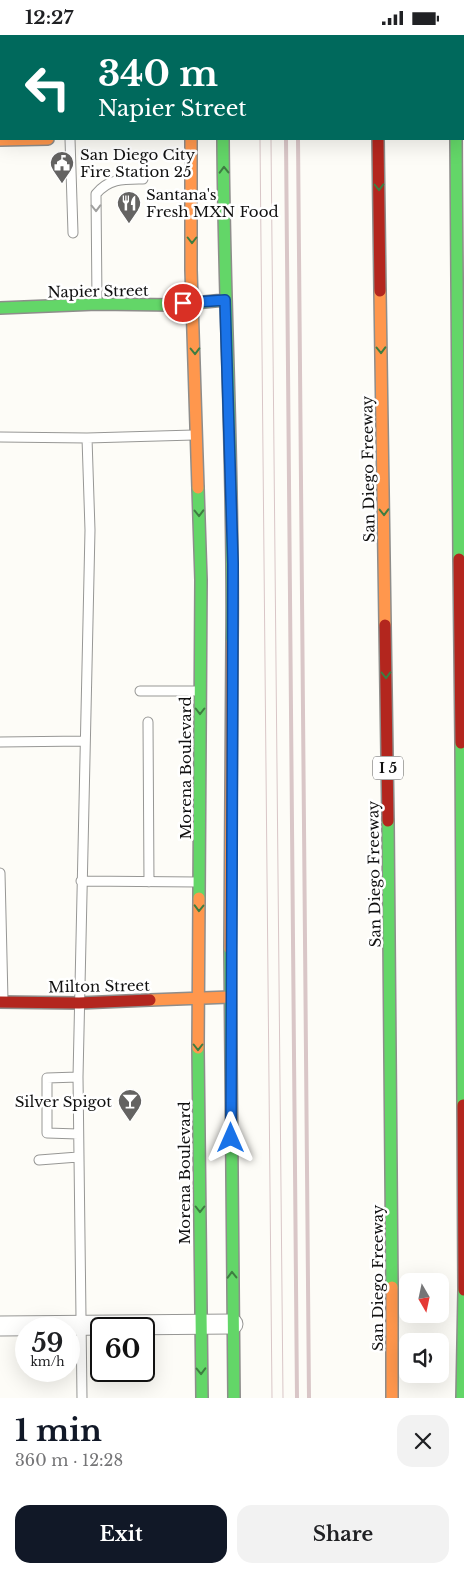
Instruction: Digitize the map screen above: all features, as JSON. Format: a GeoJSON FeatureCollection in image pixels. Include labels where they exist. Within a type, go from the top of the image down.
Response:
{"type":"FeatureCollection","features":[{"type":"Feature","properties":{"kind":"main road","name":"Morena Boulevard"},"geometry":{"type":"LineString","coordinates":[[191,140],[193,302],[201,580],[198,998],[202,1398]]}},
{"type":"Feature","properties":{"kind":"main road"},"geometry":{"type":"LineString","coordinates":[[223,140],[225,300],[233,564],[230,997],[234,1398]]}},
{"type":"Feature","properties":{"kind":"main road","name":"San Diego Freeway"},"geometry":{"type":"LineString","coordinates":[[378,140],[390,929],[392,1398]]}},
{"type":"Feature","properties":{"kind":"main road"},"geometry":{"type":"LineString","coordinates":[[456,140],[464,1308],[462,1398]]}},
{"type":"Feature","properties":{"kind":"main road","name":"Napier Street"},"geometry":{"type":"LineString","coordinates":[[0,308],[97,304],[173,305],[225,300]]}},
{"type":"Feature","properties":{"kind":"main road","name":"Milton Street"},"geometry":{"type":"LineString","coordinates":[[2,1002],[79,1003],[230,997]]}},
{"type":"Feature","properties":{"kind":"street"},"geometry":{"type":"LineString","coordinates":[[80,1325],[233,1324]]}},
{"type":"Feature","properties":{"kind":"street"},"geometry":{"type":"LineString","coordinates":[[0,1326],[15,1326]]}},
{"type":"Feature","properties":{"kind":"lane"},"geometry":{"type":"LineString","coordinates":[[70,140],[73,233]]}},
{"type":"Feature","properties":{"kind":"lane"},"geometry":{"type":"LineString","coordinates":[[97,304],[96,194],[103,185],[112,181],[143,179]]}},
{"type":"Feature","properties":{"kind":"lane"},"geometry":{"type":"LineString","coordinates":[[0,437],[87,438],[197,435]]}},
{"type":"Feature","properties":{"kind":"lane"},"geometry":{"type":"LineString","coordinates":[[80,1317],[78,1077],[90,530],[87,438]]}},
{"type":"Feature","properties":{"kind":"lane"},"geometry":{"type":"LineString","coordinates":[[140,691],[200,691]]}},
{"type":"Feature","properties":{"kind":"lane"},"geometry":{"type":"LineString","coordinates":[[148,722],[149,882]]}},
{"type":"Feature","properties":{"kind":"lane"},"geometry":{"type":"LineString","coordinates":[[0,742],[85,741]]}},
{"type":"Feature","properties":{"kind":"lane"},"geometry":{"type":"LineString","coordinates":[[0,873],[2,1002]]}},
{"type":"Feature","properties":{"kind":"lane"},"geometry":{"type":"LineString","coordinates":[[81,881],[199,882]]}},
{"type":"Feature","properties":{"kind":"lane"},"geometry":{"type":"LineString","coordinates":[[78,1077],[47,1078],[47,1133],[78,1134]]}},
{"type":"Feature","properties":{"kind":"lane"},"geometry":{"type":"LineString","coordinates":[[39,1160],[78,1157]]}},
{"type":"Feature","properties":{"kind":"lane"},"geometry":{"type":"LineString","coordinates":[[80,1325],[82,1398]]}},
{"type":"Feature","properties":{"kind":"tram line"},"geometry":{"type":"LineString","coordinates":[[260,140],[272,1398]]}},
{"type":"Feature","properties":{"kind":"tram line"},"geometry":{"type":"LineString","coordinates":[[271,140],[283,1398]]}},
{"type":"Feature","properties":{"kind":"railway"},"geometry":{"type":"LineString","coordinates":[[286,140],[297,1398]]}},
{"type":"Feature","properties":{"kind":"railway"},"geometry":{"type":"LineString","coordinates":[[298,140],[309,1398]]}},
{"type":"Feature","properties":{"kind":"traffic: fast"},"geometry":{"type":"LineString","coordinates":[[223,140],[232,516],[232,641]]}},
{"type":"Feature","properties":{"kind":"traffic: fast"},"geometry":{"type":"LineString","coordinates":[[456,140],[459,559]]}},
{"type":"Feature","properties":{"kind":"traffic: fast"},"geometry":{"type":"LineString","coordinates":[[0,308],[97,304],[173,305],[225,300]]}},
{"type":"Feature","properties":{"kind":"traffic: fast"},"geometry":{"type":"LineString","coordinates":[[198,488],[201,580],[199,898]]}},
{"type":"Feature","properties":{"kind":"traffic: fast"},"geometry":{"type":"LineString","coordinates":[[461,743],[463,1105]]}},
{"type":"Feature","properties":{"kind":"traffic: fast"},"geometry":{"type":"LineString","coordinates":[[388,821],[392,1287]]}},
{"type":"Feature","properties":{"kind":"traffic: fast"},"geometry":{"type":"LineString","coordinates":[[230,949],[234,1398]]}},
{"type":"Feature","properties":{"kind":"traffic: fast"},"geometry":{"type":"LineString","coordinates":[[198,1048],[202,1398]]}},
{"type":"Feature","properties":{"kind":"traffic: fast"},"geometry":{"type":"LineString","coordinates":[[462,1398],[464,1290]]}},
{"type":"Feature","properties":{"kind":"traffic: slow"},"geometry":{"type":"LineString","coordinates":[[191,140],[191,270],[198,488]]}},
{"type":"Feature","properties":{"kind":"traffic: slow"},"geometry":{"type":"LineString","coordinates":[[380,291],[385,625]]}},
{"type":"Feature","properties":{"kind":"traffic: slow"},"geometry":{"type":"LineString","coordinates":[[230,949],[232,641]]}},
{"type":"Feature","properties":{"kind":"traffic: slow"},"geometry":{"type":"LineString","coordinates":[[198,1048],[199,898]]}},
{"type":"Feature","properties":{"kind":"traffic: slow"},"geometry":{"type":"LineString","coordinates":[[150,1000],[230,997]]}},
{"type":"Feature","properties":{"kind":"traffic: slow"},"geometry":{"type":"LineString","coordinates":[[392,1287],[392,1398]]}},
{"type":"Feature","properties":{"kind":"traffic: jam"},"geometry":{"type":"LineString","coordinates":[[378,140],[380,291]]}},
{"type":"Feature","properties":{"kind":"traffic: jam"},"geometry":{"type":"LineString","coordinates":[[459,559],[461,743]]}},
{"type":"Feature","properties":{"kind":"traffic: jam"},"geometry":{"type":"LineString","coordinates":[[385,625],[388,821]]}},
{"type":"Feature","properties":{"kind":"traffic: jam"},"geometry":{"type":"LineString","coordinates":[[0,1002],[79,1003],[150,1000]]}},
{"type":"Feature","properties":{"kind":"traffic: jam"},"geometry":{"type":"LineString","coordinates":[[463,1105],[464,1290]]}},
{"type":"Feature","properties":{"kind":"place","name":"San Diego City Fire Station 25"},"geometry":{"type":"Point","coordinates":[62,184]}},
{"type":"Feature","properties":{"kind":"place","name":"Santana's Fresh MXN Food"},"geometry":{"type":"Point","coordinates":[129,224]}},
{"type":"Feature","properties":{"kind":"place","name":"Silver Spigot"},"geometry":{"type":"Point","coordinates":[130,1122]}},
{"type":"Feature","properties":{"kind":"route"},"geometry":{"type":"LineString","coordinates":[[183,303],[225,300],[233,564],[231,1138]]}}]}
